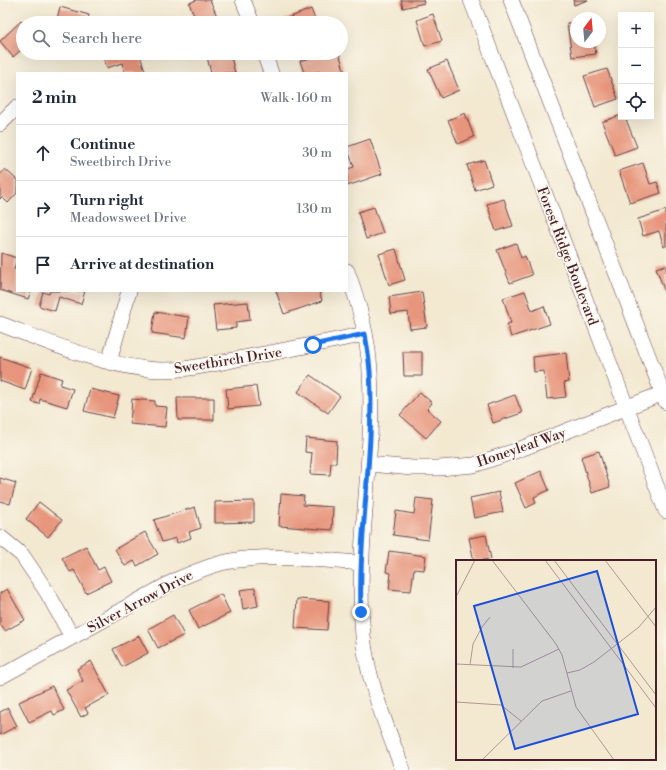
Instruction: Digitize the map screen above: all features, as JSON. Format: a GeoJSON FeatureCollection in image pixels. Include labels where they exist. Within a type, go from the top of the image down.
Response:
{"type":"FeatureCollection","features":[{"type":"Feature","properties":{"kind":"street"},"geometry":{"type":"LineString","coordinates":[[243,0],[249,16]]}},
{"type":"Feature","properties":{"kind":"street","name":"Forest Ridge Boulevard"},"geometry":{"type":"LineString","coordinates":[[471,0],[666,511]]}},
{"type":"Feature","properties":{"kind":"street"},"geometry":{"type":"LineString","coordinates":[[511,0],[665,396]]}},
{"type":"Feature","properties":{"kind":"street"},"geometry":{"type":"LineString","coordinates":[[266,60],[271,72]]}},
{"type":"Feature","properties":{"kind":"street"},"geometry":{"type":"LineString","coordinates":[[0,124],[16,108]]}},
{"type":"Feature","properties":{"kind":"street"},"geometry":{"type":"LineString","coordinates":[[348,274],[358,304],[365,334],[370,370],[371,418],[369,464],[361,563],[364,647],[371,680],[381,713],[403,770]]}},
{"type":"Feature","properties":{"kind":"street"},"geometry":{"type":"LineString","coordinates":[[109,362],[129,292]]}},
{"type":"Feature","properties":{"kind":"street","name":"Sweetbirch Drive"},"geometry":{"type":"LineString","coordinates":[[0,324],[81,354],[109,362],[148,370],[172,370],[204,366],[365,334]]}},
{"type":"Feature","properties":{"kind":"street","name":"Honeyleaf Way"},"geometry":{"type":"LineString","coordinates":[[369,464],[412,468],[439,468],[474,465],[518,450],[627,408],[665,396]]}},
{"type":"Feature","properties":{"kind":"street"},"geometry":{"type":"LineString","coordinates":[[0,537],[22,555],[47,592],[72,637]]}},
{"type":"Feature","properties":{"kind":"street","name":"Silver Arrow Drive"},"geometry":{"type":"LineString","coordinates":[[0,677],[176,580],[202,569],[225,562],[248,558],[275,557],[361,563]]}},
{"type":"Feature","properties":{"kind":"building"},"geometry":{"type":"Polygon","coordinates":[[[197,0],[210,0],[217,16],[194,16],[189,3],[197,0]]]}},
{"type":"Feature","properties":{"kind":"building"},"geometry":{"type":"Polygon","coordinates":[[[401,0],[423,0],[424,3],[403,8],[401,0]]]}},
{"type":"Feature","properties":{"kind":"building"},"geometry":{"type":"Polygon","coordinates":[[[573,0],[588,0],[574,5],[573,0]]]}},
{"type":"Feature","properties":{"kind":"building"},"geometry":{"type":"Polygon","coordinates":[[[60,7],[89,15],[89,16],[58,16],[60,7]]]}},
{"type":"Feature","properties":{"kind":"building"},"geometry":{"type":"Polygon","coordinates":[[[311,9],[314,16],[293,16],[311,9]]]}},
{"type":"Feature","properties":{"kind":"building"},"geometry":{"type":"Polygon","coordinates":[[[433,14],[442,41],[425,46],[417,20],[433,14]]]}},
{"type":"Feature","properties":{"kind":"building"},"geometry":{"type":"Polygon","coordinates":[[[567,23],[570,23],[570,43],[567,23]]]}},
{"type":"Feature","properties":{"kind":"building"},"geometry":{"type":"Polygon","coordinates":[[[16,26],[16,54],[13,57],[0,41],[16,26]]]}},
{"type":"Feature","properties":{"kind":"building"},"geometry":{"type":"Polygon","coordinates":[[[571,48],[595,48],[596,54],[572,57],[571,48]]]}},
{"type":"Feature","properties":{"kind":"building"},"geometry":{"type":"Polygon","coordinates":[[[104,60],[141,60],[146,72],[125,72],[122,63],[107,68],[104,60]]]}},
{"type":"Feature","properties":{"kind":"building"},"geometry":{"type":"Polygon","coordinates":[[[208,60],[232,60],[235,72],[211,72],[208,60]]]}},
{"type":"Feature","properties":{"kind":"building"},"geometry":{"type":"Polygon","coordinates":[[[341,60],[345,72],[304,72],[300,61],[341,60]]]}},
{"type":"Feature","properties":{"kind":"building"},"geometry":{"type":"Polygon","coordinates":[[[447,61],[459,90],[441,98],[428,69],[447,61]]]}},
{"type":"Feature","properties":{"kind":"building"},"geometry":{"type":"Polygon","coordinates":[[[607,69],[618,99],[595,107],[584,76],[607,69]]]}},
{"type":"Feature","properties":{"kind":"building"},"geometry":{"type":"Polygon","coordinates":[[[465,113],[474,137],[458,144],[448,120],[465,113]]]}},
{"type":"Feature","properties":{"kind":"building"},"geometry":{"type":"Polygon","coordinates":[[[618,116],[618,120],[626,120],[637,147],[615,155],[602,122],[618,116]]]}},
{"type":"Feature","properties":{"kind":"building"},"geometry":{"type":"Polygon","coordinates":[[[370,139],[382,174],[348,186],[348,169],[354,167],[348,147],[370,139]]]}},
{"type":"Feature","properties":{"kind":"building"},"geometry":{"type":"Polygon","coordinates":[[[484,160],[492,184],[475,190],[467,165],[484,160]]]}},
{"type":"Feature","properties":{"kind":"building"},"geometry":{"type":"Polygon","coordinates":[[[643,163],[650,184],[657,182],[661,193],[630,203],[619,171],[643,163]]]}},
{"type":"Feature","properties":{"kind":"building"},"geometry":{"type":"Polygon","coordinates":[[[5,169],[16,179],[16,194],[8,203],[2,197],[0,199],[0,175],[5,169]]]}},
{"type":"Feature","properties":{"kind":"building"},"geometry":{"type":"Polygon","coordinates":[[[504,199],[513,226],[496,231],[487,204],[504,199]]]}},
{"type":"Feature","properties":{"kind":"building"},"geometry":{"type":"Polygon","coordinates":[[[374,207],[383,233],[366,239],[358,212],[374,207]]]}},
{"type":"Feature","properties":{"kind":"building"},"geometry":{"type":"Polygon","coordinates":[[[666,210],[666,246],[664,247],[659,231],[643,236],[638,219],[666,210]]]}},
{"type":"Feature","properties":{"kind":"building"},"geometry":{"type":"Polygon","coordinates":[[[516,243],[521,258],[525,256],[532,275],[510,283],[497,250],[516,243]]]}},
{"type":"Feature","properties":{"kind":"building"},"geometry":{"type":"Polygon","coordinates":[[[396,249],[405,280],[389,285],[379,254],[396,249]]]}},
{"type":"Feature","properties":{"kind":"building"},"geometry":{"type":"Polygon","coordinates":[[[1,253],[16,258],[14,269],[16,270],[16,292],[31,292],[28,299],[0,290],[1,253]]]}},
{"type":"Feature","properties":{"kind":"building"},"geometry":{"type":"Polygon","coordinates":[[[666,265],[666,295],[656,268],[666,265]]]}},
{"type":"Feature","properties":{"kind":"building"},"geometry":{"type":"Polygon","coordinates":[[[525,291],[532,311],[544,306],[550,324],[511,337],[507,324],[511,323],[503,298],[525,291]]]}},
{"type":"Feature","properties":{"kind":"building"},"geometry":{"type":"Polygon","coordinates":[[[43,292],[49,294],[50,292],[85,292],[81,304],[59,297],[55,311],[39,306],[43,292]]]}},
{"type":"Feature","properties":{"kind":"building"},"geometry":{"type":"Polygon","coordinates":[[[276,292],[319,292],[322,301],[284,314],[276,292]]]}},
{"type":"Feature","properties":{"kind":"building"},"geometry":{"type":"Polygon","coordinates":[[[422,292],[427,327],[410,329],[408,312],[391,314],[389,297],[422,292]]]}},
{"type":"Feature","properties":{"kind":"building"},"geometry":{"type":"Polygon","coordinates":[[[248,302],[250,320],[236,322],[236,328],[216,330],[213,305],[248,302]]]}},
{"type":"Feature","properties":{"kind":"building"},"geometry":{"type":"Polygon","coordinates":[[[155,312],[189,317],[186,338],[152,333],[155,312]]]}},
{"type":"Feature","properties":{"kind":"building"},"geometry":{"type":"Polygon","coordinates":[[[403,352],[422,352],[422,376],[404,376],[403,352]]]}},
{"type":"Feature","properties":{"kind":"building"},"geometry":{"type":"Polygon","coordinates":[[[566,353],[569,382],[564,383],[566,397],[547,399],[544,371],[534,372],[533,357],[566,353]]]}},
{"type":"Feature","properties":{"kind":"building"},"geometry":{"type":"Polygon","coordinates":[[[0,357],[32,368],[25,390],[0,381],[0,357]]]}},
{"type":"Feature","properties":{"kind":"building"},"geometry":{"type":"Polygon","coordinates":[[[41,372],[62,379],[60,385],[73,389],[67,407],[40,399],[39,404],[32,402],[41,372]]]}},
{"type":"Feature","properties":{"kind":"building"},"geometry":{"type":"Polygon","coordinates":[[[310,375],[340,396],[328,413],[298,392],[310,375]]]}},
{"type":"Feature","properties":{"kind":"building"},"geometry":{"type":"Polygon","coordinates":[[[256,386],[259,406],[228,409],[226,389],[256,386]]]}},
{"type":"Feature","properties":{"kind":"building"},"geometry":{"type":"Polygon","coordinates":[[[90,389],[119,396],[113,418],[84,411],[90,389]]]}},
{"type":"Feature","properties":{"kind":"building"},"geometry":{"type":"Polygon","coordinates":[[[420,392],[432,403],[427,409],[441,421],[426,438],[400,415],[420,392]]]}},
{"type":"Feature","properties":{"kind":"building"},"geometry":{"type":"Polygon","coordinates":[[[515,395],[522,413],[493,423],[487,405],[515,395]]]}},
{"type":"Feature","properties":{"kind":"building"},"geometry":{"type":"Polygon","coordinates":[[[177,398],[214,398],[214,420],[178,420],[177,398]]]}},
{"type":"Feature","properties":{"kind":"building"},"geometry":{"type":"Polygon","coordinates":[[[132,399],[155,401],[155,406],[167,407],[165,427],[130,424],[132,399]]]}},
{"type":"Feature","properties":{"kind":"building"},"geometry":{"type":"Polygon","coordinates":[[[306,438],[337,441],[336,463],[331,463],[330,475],[310,474],[312,453],[305,452],[306,438]]]}},
{"type":"Feature","properties":{"kind":"building"},"geometry":{"type":"Polygon","coordinates":[[[599,451],[610,487],[592,493],[581,457],[599,451]]]}},
{"type":"Feature","properties":{"kind":"building"},"geometry":{"type":"Polygon","coordinates":[[[541,471],[549,490],[534,497],[536,503],[526,508],[515,483],[541,471]]]}},
{"type":"Feature","properties":{"kind":"building"},"geometry":{"type":"Polygon","coordinates":[[[0,478],[16,483],[10,504],[0,501],[0,478]]]}},
{"type":"Feature","properties":{"kind":"building"},"geometry":{"type":"Polygon","coordinates":[[[499,492],[503,512],[474,518],[470,498],[499,492]]]}},
{"type":"Feature","properties":{"kind":"building"},"geometry":{"type":"Polygon","coordinates":[[[281,494],[304,496],[303,505],[333,507],[332,530],[279,526],[281,494]]]}},
{"type":"Feature","properties":{"kind":"building"},"geometry":{"type":"Polygon","coordinates":[[[416,498],[433,500],[428,540],[393,535],[396,511],[414,514],[416,498]]]}},
{"type":"Feature","properties":{"kind":"building"},"geometry":{"type":"Polygon","coordinates":[[[254,501],[254,522],[215,523],[215,502],[254,501]]]}},
{"type":"Feature","properties":{"kind":"building"},"geometry":{"type":"Polygon","coordinates":[[[39,502],[62,520],[48,537],[26,519],[39,502]]]}},
{"type":"Feature","properties":{"kind":"building"},"geometry":{"type":"Polygon","coordinates":[[[195,507],[201,528],[189,532],[191,538],[177,543],[176,538],[162,542],[154,520],[195,507]]]}},
{"type":"Feature","properties":{"kind":"building"},"geometry":{"type":"Polygon","coordinates":[[[145,532],[158,554],[137,566],[134,561],[125,566],[115,549],[145,532]]]}},
{"type":"Feature","properties":{"kind":"building"},"geometry":{"type":"Polygon","coordinates":[[[486,535],[491,559],[474,560],[469,538],[486,535]]]}},
{"type":"Feature","properties":{"kind":"building"},"geometry":{"type":"Polygon","coordinates":[[[86,546],[98,570],[104,567],[111,581],[86,593],[74,570],[70,572],[62,558],[86,546]]]}},
{"type":"Feature","properties":{"kind":"building"},"geometry":{"type":"Polygon","coordinates":[[[389,551],[426,556],[424,570],[414,569],[411,591],[389,589],[391,573],[386,572],[389,551]]]}},
{"type":"Feature","properties":{"kind":"building"},"geometry":{"type":"Polygon","coordinates":[[[255,588],[258,606],[243,609],[240,590],[255,588]]]}},
{"type":"Feature","properties":{"kind":"building"},"geometry":{"type":"Polygon","coordinates":[[[7,589],[25,620],[5,631],[0,624],[0,593],[7,589]]]}},
{"type":"Feature","properties":{"kind":"building"},"geometry":{"type":"Polygon","coordinates":[[[221,594],[230,613],[198,629],[189,610],[221,594]]]}},
{"type":"Feature","properties":{"kind":"building"},"geometry":{"type":"Polygon","coordinates":[[[297,599],[329,601],[327,630],[295,628],[297,599]]]}},
{"type":"Feature","properties":{"kind":"building"},"geometry":{"type":"Polygon","coordinates":[[[173,615],[184,635],[158,648],[148,629],[173,615]]]}},
{"type":"Feature","properties":{"kind":"building"},"geometry":{"type":"Polygon","coordinates":[[[139,636],[148,653],[122,667],[113,649],[139,636]]]}},
{"type":"Feature","properties":{"kind":"building"},"geometry":{"type":"Polygon","coordinates":[[[91,661],[109,695],[85,708],[88,713],[81,717],[66,690],[83,681],[77,669],[91,661]]]}},
{"type":"Feature","properties":{"kind":"building"},"geometry":{"type":"Polygon","coordinates":[[[52,686],[64,710],[54,715],[52,711],[29,722],[19,702],[52,686]]]}},
{"type":"Feature","properties":{"kind":"building"},"geometry":{"type":"Polygon","coordinates":[[[8,708],[17,726],[0,735],[0,712],[8,708]]]}},
{"type":"Feature","properties":{"kind":"route"},"geometry":{"type":"LineString","coordinates":[[313,345],[365,334],[370,370],[371,418],[361,563],[361,612]]}}]}
